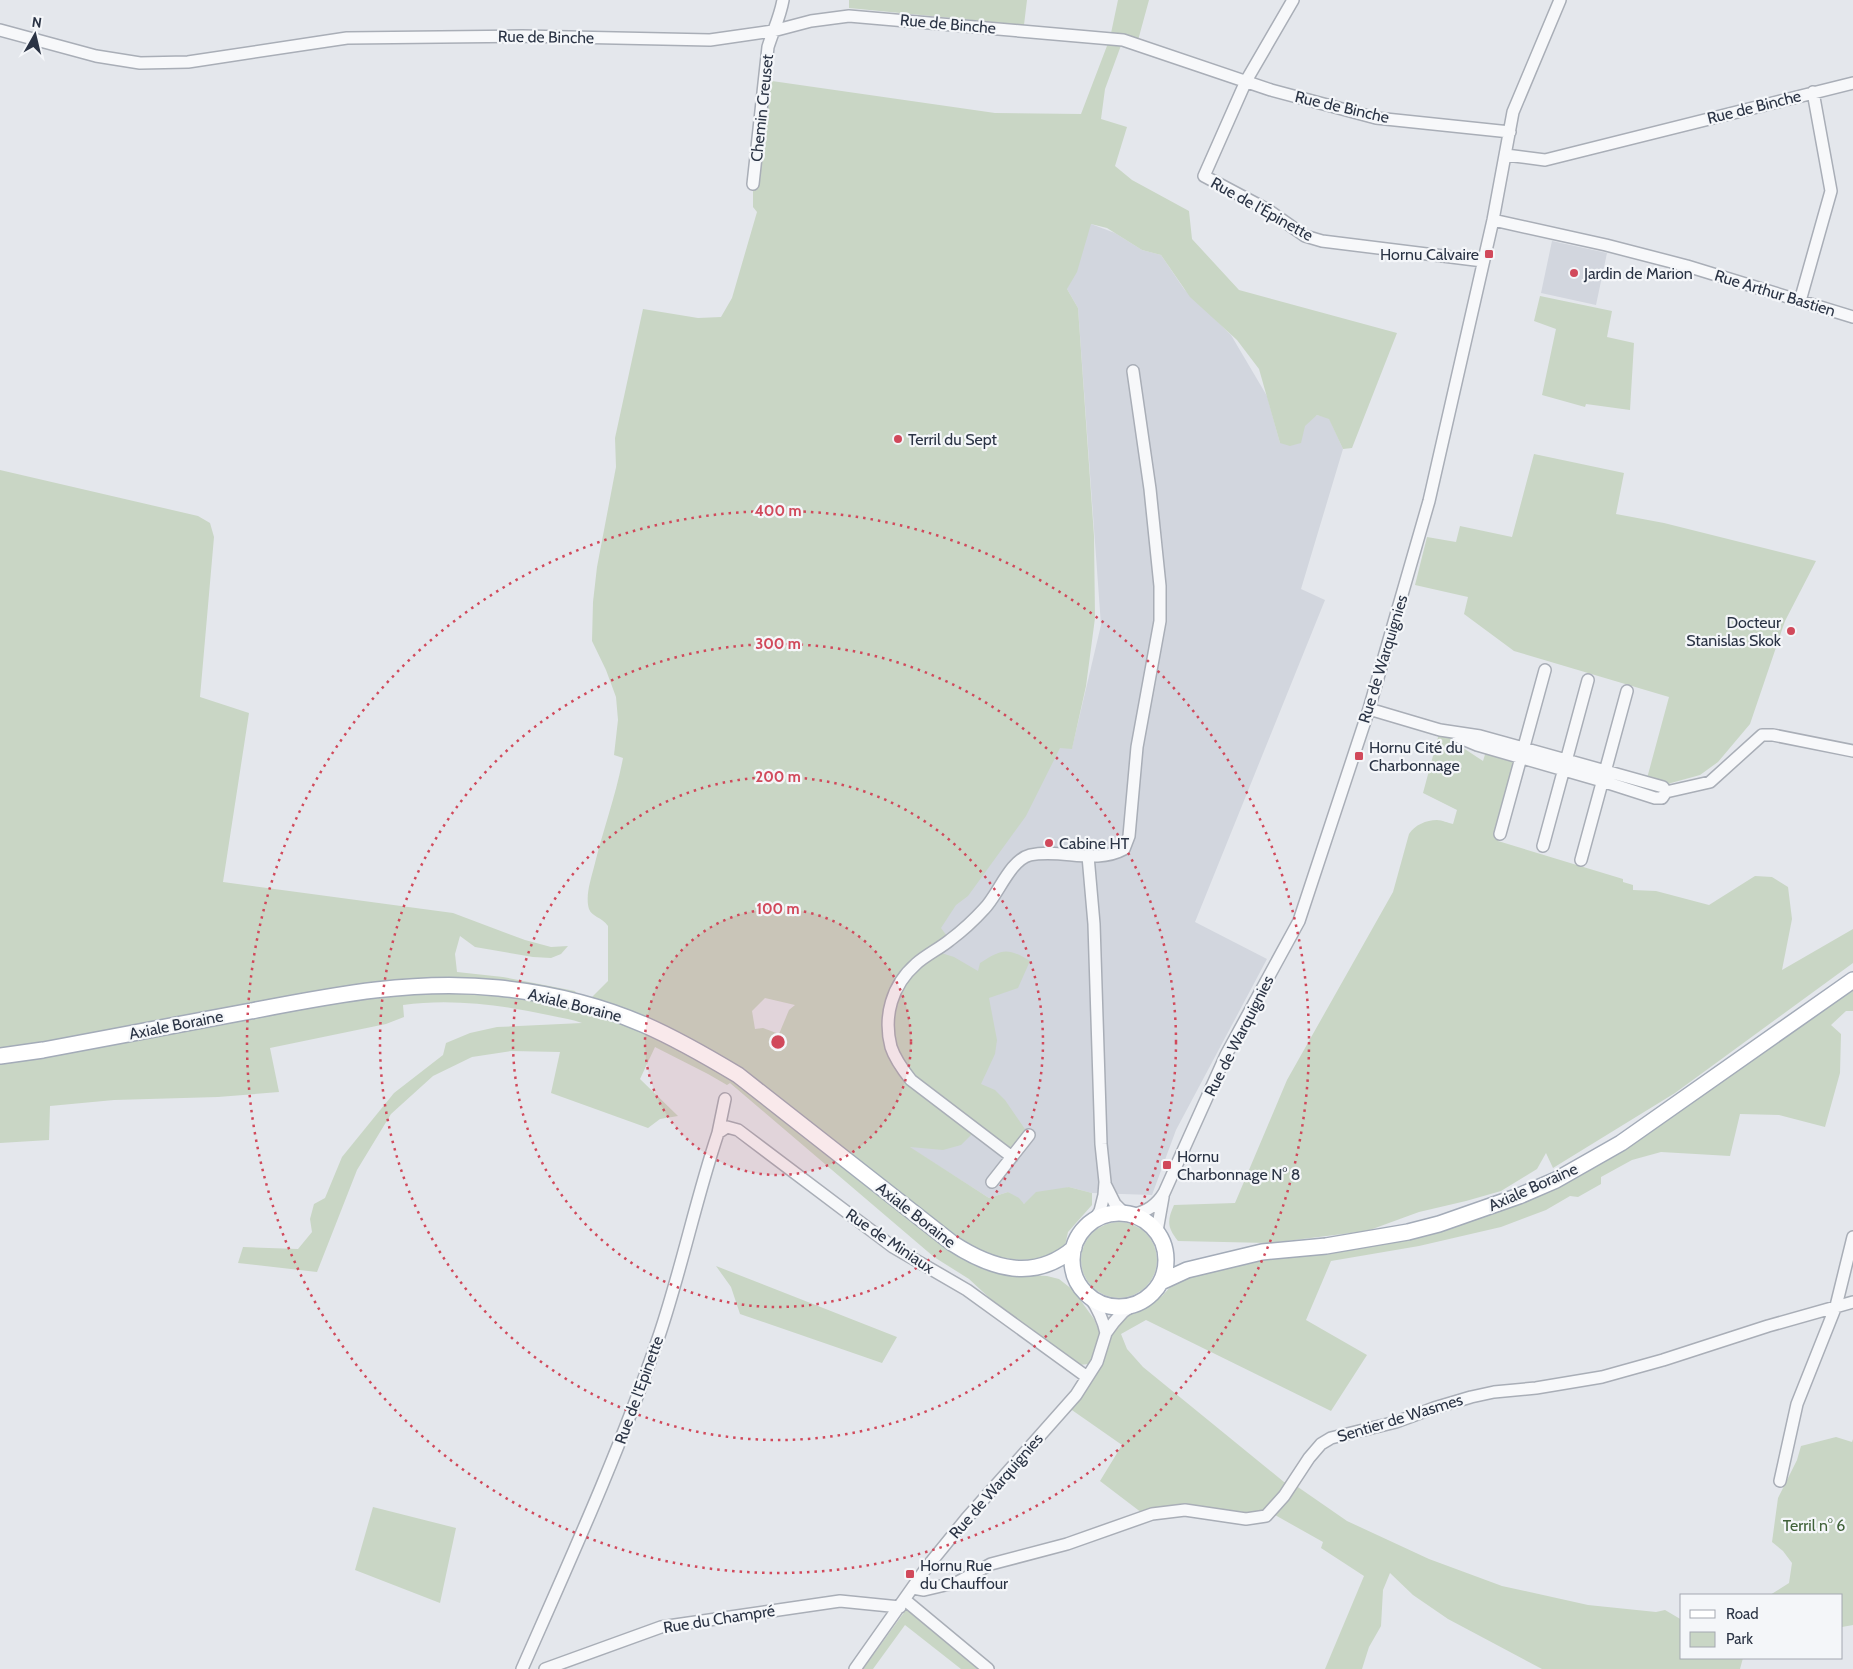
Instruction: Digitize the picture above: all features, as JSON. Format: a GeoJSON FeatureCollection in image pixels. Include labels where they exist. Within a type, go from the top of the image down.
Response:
{"type":"FeatureCollection","features":[{"type":"Feature","properties":{"kind":"main road","name":"Axiale Boraine"},"geometry":{"type":"LineString","coordinates":[[1166,1251],[1176,1259],[1200,1266],[1262,1252],[1326,1246],[1408,1232],[1439,1224],[1480,1211],[1526,1193],[1556,1180],[1621,1142],[1853,980]]}},
{"type":"Feature","properties":{"kind":"main road","name":"Axiale Boraine"},"geometry":{"type":"LineString","coordinates":[[0,1056],[43,1050],[380,988],[417,986],[499,988],[537,994],[615,1014],[645,1025],[685,1044],[738,1075],[952,1243],[984,1262],[997,1266],[1039,1268],[1063,1257],[1074,1248],[1082,1231],[1095,1219]]}},
{"type":"Feature","properties":{"kind":"main road"},"geometry":{"type":"LineString","coordinates":[[1074,1248],[1072,1264],[1076,1280],[1090,1297],[1104,1304],[1119,1307],[1135,1304],[1150,1296],[1161,1282],[1165,1272],[1166,1251],[1157,1231],[1146,1221],[1128,1214],[1109,1214],[1095,1219]]}},
{"type":"Feature","properties":{"kind":"main road"},"geometry":{"type":"LineString","coordinates":[[1161,1282],[1173,1274],[1200,1266]]}},
{"type":"Feature","properties":{"kind":"main road"},"geometry":{"type":"LineString","coordinates":[[1039,1268],[1052,1269],[1076,1280]]}},
{"type":"Feature","properties":{"kind":"street","name":"Chemin Creuset"},"geometry":{"type":"LineString","coordinates":[[754,184],[768,47],[784,0]]}},
{"type":"Feature","properties":{"kind":"street"},"geometry":{"type":"LineString","coordinates":[[1246,81],[1293,0]]}},
{"type":"Feature","properties":{"kind":"street"},"geometry":{"type":"LineString","coordinates":[[1506,155],[1513,112],[1560,0]]}},
{"type":"Feature","properties":{"kind":"street","name":"Rue de Binche"},"geometry":{"type":"LineString","coordinates":[[0,30],[96,56],[140,63],[188,62],[347,38],[522,36],[710,40],[773,32],[811,21],[849,16],[1110,38],[1137,44],[1280,92],[1376,118],[1510,132]]}},
{"type":"Feature","properties":{"kind":"street","name":"Rue de l'Épinette"},"geometry":{"type":"LineString","coordinates":[[1246,81],[1204,176],[1268,210],[1305,236],[1322,241],[1484,262]]}},
{"type":"Feature","properties":{"kind":"street","name":"Rue de Binche"},"geometry":{"type":"LineString","coordinates":[[1506,155],[1545,160],[1853,83]]}},
{"type":"Feature","properties":{"kind":"street"},"geometry":{"type":"LineString","coordinates":[[1800,301],[1831,191],[1813,92]]}},
{"type":"Feature","properties":{"kind":"street","name":"Rue de Warquignies"},"geometry":{"type":"LineString","coordinates":[[1164,1193],[1226,1055],[1299,920],[1369,709],[1429,501],[1484,262],[1506,155]]}},
{"type":"Feature","properties":{"kind":"street","name":"Rue Arthur Bastien"},"geometry":{"type":"LineString","coordinates":[[1493,220],[1606,245],[1687,266],[1853,317]]}},
{"type":"Feature","properties":{"kind":"street"},"geometry":{"type":"LineString","coordinates":[[1012,1157],[911,1080],[892,1049],[888,1015],[892,996],[901,980],[916,964],[950,940],[991,902],[1016,863],[1029,855],[1088,856],[1117,853],[1124,849],[1129,836],[1137,747],[1160,621],[1160,586],[1150,489],[1133,371]]}},
{"type":"Feature","properties":{"kind":"street"},"geometry":{"type":"LineString","coordinates":[[1500,834],[1545,670]]}},
{"type":"Feature","properties":{"kind":"street"},"geometry":{"type":"LineString","coordinates":[[1544,846],[1588,680]]}},
{"type":"Feature","properties":{"kind":"street"},"geometry":{"type":"LineString","coordinates":[[1581,860],[1627,691]]}},
{"type":"Feature","properties":{"kind":"street"},"geometry":{"type":"LineString","coordinates":[[1369,709],[1440,730],[1480,736],[1522,753],[1604,776],[1663,787],[1666,792]]}},
{"type":"Feature","properties":{"kind":"street"},"geometry":{"type":"LineString","coordinates":[[1604,776],[1653,798],[1662,798],[1666,792],[1710,782],[1762,735],[1773,735],[1853,751]]}},
{"type":"Feature","properties":{"kind":"street"},"geometry":{"type":"LineString","coordinates":[[1651,784],[1646,790],[1653,798]]}},
{"type":"Feature","properties":{"kind":"street"},"geometry":{"type":"LineString","coordinates":[[1088,856],[1094,924],[1101,1144],[1105,1182],[1100,1211],[1095,1219]]}},
{"type":"Feature","properties":{"kind":"street","name":"Rue de l'Epinette"},"geometry":{"type":"LineString","coordinates":[[522,1669],[556,1596],[615,1457],[660,1334],[718,1133],[725,1099]]}},
{"type":"Feature","properties":{"kind":"street","name":"Rue de Miniaux"},"geometry":{"type":"LineString","coordinates":[[718,1133],[727,1127],[738,1130],[906,1256],[954,1282],[985,1302],[1087,1377]]}},
{"type":"Feature","properties":{"kind":"street"},"geometry":{"type":"LineString","coordinates":[[992,1182],[1029,1135]]}},
{"type":"Feature","properties":{"kind":"street"},"geometry":{"type":"LineString","coordinates":[[1105,1182],[1112,1199],[1128,1214],[1151,1208],[1159,1202],[1164,1193]]}},
{"type":"Feature","properties":{"kind":"street"},"geometry":{"type":"LineString","coordinates":[[1157,1231],[1164,1193]]}},
{"type":"Feature","properties":{"kind":"street"},"geometry":{"type":"LineString","coordinates":[[1780,1481],[1797,1404],[1836,1306],[1853,1237]]}},
{"type":"Feature","properties":{"kind":"street"},"geometry":{"type":"LineString","coordinates":[[1090,1297],[1098,1308],[1106,1333]]}},
{"type":"Feature","properties":{"kind":"street","name":"Sentier de Wasmes"},"geometry":{"type":"LineString","coordinates":[[913,1588],[924,1590],[958,1582],[991,1564],[1067,1544],[1152,1514],[1185,1510],[1246,1519],[1266,1516],[1284,1496],[1309,1458],[1321,1444],[1331,1438],[1396,1422],[1434,1408],[1486,1394],[1579,1382],[1631,1370],[1768,1326],[1853,1302]]}},
{"type":"Feature","properties":{"kind":"street","name":"Rue de Warquignies"},"geometry":{"type":"LineString","coordinates":[[855,1669],[928,1567],[966,1519],[1076,1395],[1097,1362],[1106,1333],[1123,1312],[1135,1304]]}},
{"type":"Feature","properties":{"kind":"street","name":"Rue du Champré"},"geometry":{"type":"LineString","coordinates":[[544,1669],[661,1627],[840,1601],[902,1603]]}},
{"type":"Feature","properties":{"kind":"street"},"geometry":{"type":"LineString","coordinates":[[902,1603],[988,1669]]}},
{"type":"Feature","properties":{"kind":"shaded area"},"geometry":{"type":"Polygon","coordinates":[[[1083,221],[1115,233],[1142,250],[1161,255],[1184,289],[1231,335],[1267,396],[1280,443],[1317,415],[1329,418],[1343,449],[1301,589],[1325,600],[1195,922],[1267,959],[1176,1130],[1152,1195],[1092,1193],[1069,1187],[1024,1204],[1008,1192],[989,1198],[909,1147],[795,1005],[1060,747],[1072,748],[1101,625],[1078,308],[1067,289],[1083,221]]]}},
{"type":"Feature","properties":{"kind":"shaded area","name":"Jardin de Marion"},"geometry":{"type":"Polygon","coordinates":[[[1552,241],[1607,253],[1596,305],[1541,293],[1552,241]]]}},
{"type":"Feature","properties":{"kind":"green space"},"geometry":{"type":"Polygon","coordinates":[[[849,0],[1027,0],[1024,25],[849,8],[849,0]]]}},
{"type":"Feature","properties":{"kind":"green space"},"geometry":{"type":"Polygon","coordinates":[[[1118,0],[1149,0],[1137,44],[1123,40],[1105,89],[1101,119],[1127,127],[1115,166],[1132,180],[1189,211],[1192,239],[1239,290],[1397,333],[1352,448],[1343,449],[1329,419],[1317,415],[1305,426],[1301,443],[1290,446],[1280,443],[1259,369],[1237,340],[1190,297],[1161,255],[1142,250],[1107,228],[1091,224],[1077,272],[1067,289],[1078,308],[1094,536],[1095,618],[1086,686],[1072,749],[1060,748],[1026,816],[968,896],[956,905],[941,928],[950,940],[935,951],[954,957],[978,971],[980,963],[999,953],[1016,953],[1030,961],[1018,988],[989,998],[997,1040],[995,1054],[981,1084],[995,1090],[1005,1100],[1029,1135],[1012,1157],[976,1130],[961,1145],[943,1150],[910,1147],[989,1198],[1008,1192],[1019,1198],[1024,1204],[1036,1192],[1069,1187],[1092,1193],[1092,1205],[1068,1232],[1064,1250],[1024,1260],[999,1257],[974,1248],[960,1242],[763,1085],[740,1069],[871,1189],[955,1254],[988,1271],[1047,1276],[1059,1279],[1073,1290],[1094,1319],[1101,1337],[1090,1364],[1078,1365],[996,1304],[969,1279],[934,1257],[730,1083],[727,1085],[655,1047],[640,1079],[678,1116],[660,1119],[648,1128],[551,1093],[560,1052],[511,1051],[472,1057],[433,1076],[391,1114],[357,1170],[317,1272],[238,1263],[243,1247],[298,1249],[312,1232],[310,1219],[314,1204],[325,1198],[342,1157],[394,1093],[443,1055],[446,1043],[470,1033],[497,1027],[582,1023],[548,1015],[512,1008],[458,1002],[403,1005],[404,1017],[386,1024],[270,1048],[279,1092],[218,1097],[114,1100],[50,1106],[49,1140],[0,1143],[0,470],[198,516],[210,523],[214,537],[200,697],[249,713],[223,882],[453,913],[525,940],[551,947],[568,946],[561,954],[551,958],[533,957],[475,947],[460,936],[455,954],[457,972],[503,977],[575,991],[582,1004],[608,981],[608,926],[590,912],[588,893],[623,758],[614,755],[618,720],[616,697],[592,641],[593,602],[597,567],[616,467],[615,438],[643,309],[698,318],[721,317],[732,298],[757,212],[753,207],[753,184],[765,80],[995,113],[1081,114],[1110,38],[1118,0]],[[765,998],[752,1011],[755,1029],[763,1028],[779,1034],[789,1010],[795,1005],[765,998]]]}},
{"type":"Feature","properties":{"kind":"green space"},"geometry":{"type":"Polygon","coordinates":[[[1540,296],[1612,311],[1607,337],[1634,343],[1630,410],[1586,404],[1585,407],[1542,395],[1556,329],[1534,321],[1540,296]]]}},
{"type":"Feature","properties":{"kind":"green space"},"geometry":{"type":"Polygon","coordinates":[[[1534,454],[1624,473],[1616,514],[1664,523],[1816,561],[1785,621],[1750,724],[1718,762],[1700,775],[1663,787],[1646,782],[1669,697],[1514,651],[1464,614],[1468,597],[1415,585],[1427,537],[1456,542],[1460,526],[1512,537],[1534,454]]]}},
{"type":"Feature","properties":{"kind":"green space"},"geometry":{"type":"Polygon","coordinates":[[[1440,730],[1451,734],[1451,740],[1483,761],[1487,748],[1521,758],[1498,841],[1623,879],[1623,882],[1633,885],[1633,890],[1656,891],[1709,905],[1755,876],[1772,877],[1788,887],[1792,919],[1782,970],[1853,929],[1853,963],[1675,1093],[1553,1168],[1546,1153],[1537,1169],[1501,1191],[1419,1212],[1367,1231],[1269,1243],[1178,1241],[1169,1224],[1174,1205],[1235,1203],[1287,1080],[1393,892],[1409,834],[1421,824],[1429,821],[1439,820],[1453,824],[1457,810],[1423,793],[1440,730]]]}},
{"type":"Feature","properties":{"kind":"green space"},"geometry":{"type":"Polygon","coordinates":[[[1853,989],[1853,1011],[1846,1011],[1831,1025],[1841,1034],[1840,1073],[1825,1127],[1779,1115],[1740,1114],[1730,1156],[1661,1152],[1632,1160],[1601,1177],[1601,1184],[1578,1197],[1570,1196],[1546,1210],[1501,1227],[1419,1246],[1331,1261],[1306,1320],[1367,1355],[1331,1411],[1146,1320],[1121,1334],[1127,1349],[1143,1367],[1284,1482],[1295,1485],[1347,1521],[1429,1559],[1502,1586],[1588,1605],[1656,1612],[1665,1610],[1680,1619],[1680,1659],[1743,1659],[1740,1669],[1542,1669],[1448,1619],[1413,1595],[1390,1573],[1383,1590],[1381,1626],[1369,1647],[1362,1669],[1325,1669],[1364,1576],[1321,1548],[1323,1542],[1275,1515],[1253,1523],[1190,1515],[1146,1516],[1100,1481],[1122,1445],[1069,1408],[1096,1376],[1113,1329],[1128,1314],[1162,1296],[1173,1284],[1191,1274],[1234,1263],[1422,1234],[1511,1207],[1577,1178],[1664,1123],[1853,989]]]}},
{"type":"Feature","properties":{"kind":"green space"},"geometry":{"type":"Polygon","coordinates":[[[1119,1222],[1133,1225],[1146,1233],[1154,1246],[1157,1260],[1154,1274],[1146,1287],[1133,1295],[1119,1298],[1105,1295],[1092,1287],[1084,1274],[1081,1260],[1084,1246],[1092,1233],[1105,1225],[1119,1222]]]}},
{"type":"Feature","properties":{"kind":"green space"},"geometry":{"type":"Polygon","coordinates":[[[716,1266],[897,1337],[882,1363],[740,1314],[731,1287],[716,1266]]]}},
{"type":"Feature","properties":{"kind":"green space","name":"Terril n° 6"},"geometry":{"type":"Polygon","coordinates":[[[1836,1437],[1852,1442],[1853,1439],[1853,1625],[1843,1627],[1843,1594],[1772,1594],[1789,1583],[1792,1563],[1783,1551],[1772,1542],[1778,1498],[1797,1460],[1801,1446],[1836,1437]]]}},
{"type":"Feature","properties":{"kind":"green space"},"geometry":{"type":"Polygon","coordinates":[[[373,1507],[456,1528],[440,1603],[355,1570],[373,1507]]]}},
{"type":"Feature","properties":{"kind":"green space"},"geometry":{"type":"Polygon","coordinates":[[[908,1607],[981,1669],[961,1669],[905,1625],[873,1669],[863,1669],[908,1607]]]}},
{"type":"Feature","properties":{"kind":"place","name":"Hornu Calvaire"},"geometry":{"type":"Point","coordinates":[1489,254]}},
{"type":"Feature","properties":{"kind":"place","name":"Jardin de Marion"},"geometry":{"type":"Point","coordinates":[1574,273]}},
{"type":"Feature","properties":{"kind":"place","name":"Terril du Sept"},"geometry":{"type":"Point","coordinates":[898,439]}},
{"type":"Feature","properties":{"kind":"place","name":"Docteur Stanislas Skok"},"geometry":{"type":"Point","coordinates":[1791,631]}},
{"type":"Feature","properties":{"kind":"place","name":"Hornu Cité du Charbonnage"},"geometry":{"type":"Point","coordinates":[1359,756]}},
{"type":"Feature","properties":{"kind":"place","name":"Cabine HT"},"geometry":{"type":"Point","coordinates":[1049,843]}},
{"type":"Feature","properties":{"kind":"place","name":"Hornu Charbonnage N° 8"},"geometry":{"type":"Point","coordinates":[1167,1165]}},
{"type":"Feature","properties":{"kind":"place","name":"Hornu Rue du Chauffour"},"geometry":{"type":"Point","coordinates":[910,1574]}}]}
